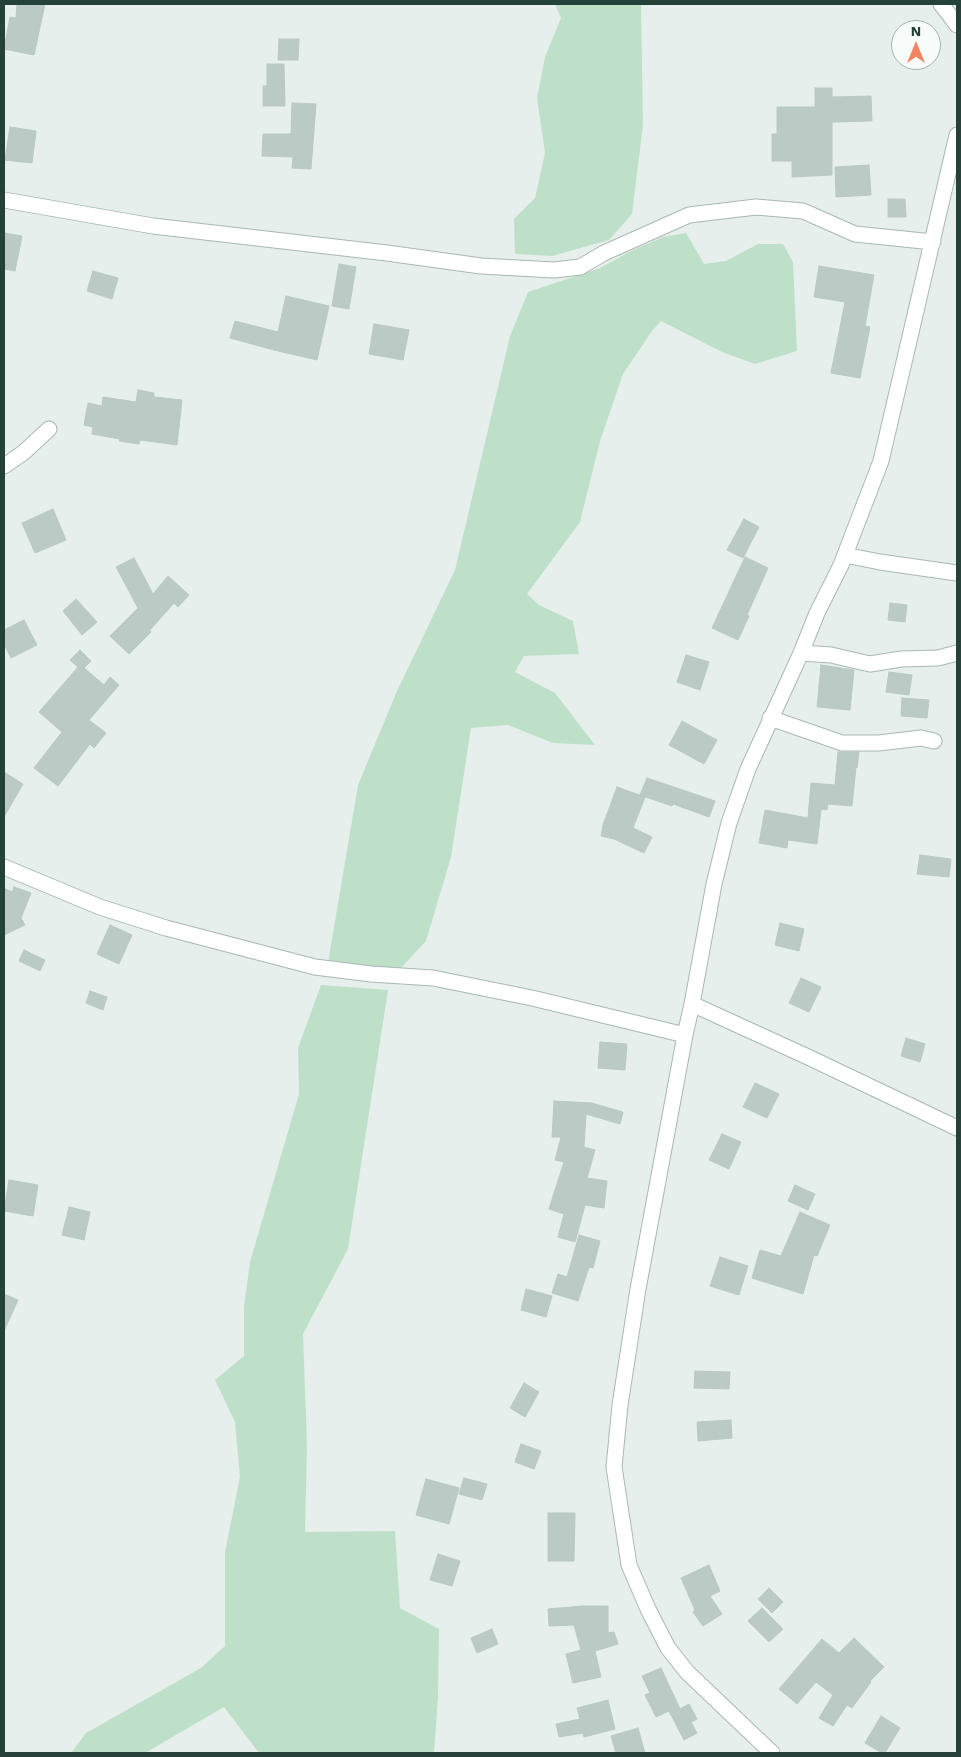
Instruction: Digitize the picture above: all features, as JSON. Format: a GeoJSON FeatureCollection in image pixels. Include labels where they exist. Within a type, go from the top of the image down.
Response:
{"type":"FeatureCollection","features":[{"type":"Feature","properties":{"kind":"street"},"geometry":{"type":"LineString","coordinates":[[941,4],[957,25]]}},
{"type":"Feature","properties":{"kind":"street"},"geometry":{"type":"LineString","coordinates":[[772,1753],[687,1672],[668,1648],[648,1609],[629,1565],[614,1467],[620,1405],[685,1035],[714,884],[729,823],[748,769],[844,555],[881,461],[957,135]]}},
{"type":"Feature","properties":{"kind":"street"},"geometry":{"type":"LineString","coordinates":[[4,200],[153,226],[387,253],[481,266],[554,270],[580,267],[688,215],[756,207],[804,212],[855,234],[933,242]]}},
{"type":"Feature","properties":{"kind":"street"},"geometry":{"type":"LineString","coordinates":[[4,466],[23,453],[49,429]]}},
{"type":"Feature","properties":{"kind":"street"},"geometry":{"type":"LineString","coordinates":[[844,555],[880,562],[957,572]]}},
{"type":"Feature","properties":{"kind":"street"},"geometry":{"type":"LineString","coordinates":[[801,653],[831,655],[870,664],[900,659],[938,658],[957,653]]}},
{"type":"Feature","properties":{"kind":"street"},"geometry":{"type":"LineString","coordinates":[[770,718],[842,743],[879,743],[921,738],[934,741]]}},
{"type":"Feature","properties":{"kind":"street"},"geometry":{"type":"LineString","coordinates":[[4,867],[100,907],[166,928],[315,967],[371,974],[433,978],[532,998],[685,1035]]}},
{"type":"Feature","properties":{"kind":"street"},"geometry":{"type":"LineString","coordinates":[[692,1004],[808,1056],[957,1128]]}},
{"type":"Feature","properties":{"kind":"green space"},"geometry":{"type":"Polygon","coordinates":[[[555,4],[641,4],[643,125],[632,214],[609,240],[552,256],[515,254],[514,219],[535,198],[545,153],[537,98],[545,57],[561,18],[555,4]]]}},
{"type":"Feature","properties":{"kind":"green space"},"geometry":{"type":"Polygon","coordinates":[[[686,233],[704,264],[726,261],[758,244],[783,244],[793,262],[797,351],[755,364],[722,352],[661,321],[652,331],[623,374],[600,441],[580,522],[527,594],[539,605],[573,621],[579,654],[524,656],[515,672],[555,693],[595,745],[553,743],[508,725],[471,728],[451,857],[426,941],[400,969],[328,963],[358,785],[397,691],[455,570],[510,336],[528,292],[600,268],[631,251],[663,237],[686,233]]]}},
{"type":"Feature","properties":{"kind":"green space"},"geometry":{"type":"Polygon","coordinates":[[[321,985],[388,990],[348,1249],[303,1334],[307,1444],[305,1532],[395,1531],[400,1608],[439,1629],[438,1697],[434,1753],[259,1753],[224,1707],[145,1753],[71,1753],[86,1733],[201,1668],[225,1646],[225,1552],[240,1477],[235,1422],[215,1380],[244,1356],[244,1307],[250,1262],[299,1094],[298,1048],[321,985]]]}},
{"type":"Feature","properties":{"kind":"building"},"geometry":{"type":"Polygon","coordinates":[[[17,4],[45,4],[34,55],[4,49],[10,17],[16,18],[17,4]]]}},
{"type":"Feature","properties":{"kind":"building"},"geometry":{"type":"Polygon","coordinates":[[[279,39],[299,39],[298,60],[278,60],[279,39]]]}},
{"type":"Feature","properties":{"kind":"building"},"geometry":{"type":"Polygon","coordinates":[[[267,64],[284,64],[285,106],[263,106],[263,86],[267,86],[267,64]]]}},
{"type":"Feature","properties":{"kind":"building"},"geometry":{"type":"Polygon","coordinates":[[[815,88],[832,88],[832,97],[871,96],[872,121],[832,122],[832,175],[792,177],[792,161],[772,161],[772,134],[777,134],[777,107],[815,107],[815,88]]]}},
{"type":"Feature","properties":{"kind":"building"},"geometry":{"type":"Polygon","coordinates":[[[292,103],[316,104],[311,169],[292,168],[293,157],[262,156],[263,134],[291,134],[292,103]]]}},
{"type":"Feature","properties":{"kind":"building"},"geometry":{"type":"Polygon","coordinates":[[[10,127],[36,131],[32,163],[5,160],[10,127]]]}},
{"type":"Feature","properties":{"kind":"building"},"geometry":{"type":"Polygon","coordinates":[[[869,165],[871,195],[836,197],[835,167],[869,165]]]}},
{"type":"Feature","properties":{"kind":"building"},"geometry":{"type":"Polygon","coordinates":[[[888,199],[905,199],[906,217],[888,217],[888,199]]]}},
{"type":"Feature","properties":{"kind":"building"},"geometry":{"type":"Polygon","coordinates":[[[4,233],[22,236],[15,271],[4,269],[4,233]]]}},
{"type":"Feature","properties":{"kind":"building"},"geometry":{"type":"Polygon","coordinates":[[[339,264],[356,267],[349,309],[332,306],[339,264]]]}},
{"type":"Feature","properties":{"kind":"building"},"geometry":{"type":"Polygon","coordinates":[[[819,266],[874,275],[865,326],[870,327],[860,378],[831,373],[845,302],[814,297],[819,266]]]}},
{"type":"Feature","properties":{"kind":"building"},"geometry":{"type":"Polygon","coordinates":[[[93,271],[118,278],[112,299],[87,291],[93,271]]]}},
{"type":"Feature","properties":{"kind":"building"},"geometry":{"type":"Polygon","coordinates":[[[286,296],[329,306],[317,360],[230,338],[235,321],[278,332],[286,296]]]}},
{"type":"Feature","properties":{"kind":"building"},"geometry":{"type":"Polygon","coordinates":[[[374,324],[409,330],[403,360],[369,354],[374,324]]]}},
{"type":"Feature","properties":{"kind":"building"},"geometry":{"type":"Polygon","coordinates":[[[138,390],[154,393],[154,397],[182,400],[177,445],[140,440],[139,444],[119,441],[120,439],[92,434],[93,427],[84,425],[88,403],[102,406],[103,397],[136,402],[138,390]]]}},
{"type":"Feature","properties":{"kind":"building"},"geometry":{"type":"Polygon","coordinates":[[[53,509],[66,540],[35,553],[22,523],[53,509]]]}},
{"type":"Feature","properties":{"kind":"building"},"geometry":{"type":"Polygon","coordinates":[[[744,519],[759,527],[743,558],[727,550],[744,519]]]}},
{"type":"Feature","properties":{"kind":"building"},"geometry":{"type":"Polygon","coordinates":[[[745,557],[768,568],[738,640],[712,628],[745,557]]]}},
{"type":"Feature","properties":{"kind":"building"},"geometry":{"type":"Polygon","coordinates":[[[134,558],[153,594],[168,576],[189,595],[178,607],[174,603],[150,630],[151,632],[129,654],[110,636],[138,608],[116,567],[134,558]]]}},
{"type":"Feature","properties":{"kind":"building"},"geometry":{"type":"Polygon","coordinates":[[[76,599],[97,622],[82,635],[63,611],[76,599]]]}},
{"type":"Feature","properties":{"kind":"building"},"geometry":{"type":"Polygon","coordinates":[[[890,603],[907,605],[905,622],[888,620],[890,603]]]}},
{"type":"Feature","properties":{"kind":"building"},"geometry":{"type":"Polygon","coordinates":[[[24,620],[37,645],[11,658],[4,644],[4,630],[24,620]]]}},
{"type":"Feature","properties":{"kind":"building"},"geometry":{"type":"Polygon","coordinates":[[[80,650],[91,661],[84,668],[104,685],[110,677],[119,685],[89,720],[106,733],[94,748],[90,744],[58,786],[34,768],[62,732],[39,712],[78,667],[70,660],[80,650]]]}},
{"type":"Feature","properties":{"kind":"building"},"geometry":{"type":"Polygon","coordinates":[[[686,655],[709,662],[700,690],[677,682],[686,655]]]}},
{"type":"Feature","properties":{"kind":"building"},"geometry":{"type":"Polygon","coordinates":[[[821,665],[854,670],[850,710],[817,707],[821,665]]]}},
{"type":"Feature","properties":{"kind":"building"},"geometry":{"type":"Polygon","coordinates":[[[889,672],[912,675],[909,695],[886,692],[889,672]]]}},
{"type":"Feature","properties":{"kind":"building"},"geometry":{"type":"Polygon","coordinates":[[[902,698],[929,700],[927,718],[901,716],[902,698]]]}},
{"type":"Feature","properties":{"kind":"building"},"geometry":{"type":"Polygon","coordinates":[[[682,721],[717,740],[704,764],[669,745],[682,721]]]}},
{"type":"Feature","properties":{"kind":"building"},"geometry":{"type":"Polygon","coordinates":[[[838,752],[859,752],[852,806],[828,804],[827,810],[821,809],[817,844],[788,840],[787,848],[759,843],[765,810],[808,818],[811,783],[835,785],[838,752]]]}},
{"type":"Feature","properties":{"kind":"building"},"geometry":{"type":"Polygon","coordinates":[[[4,772],[23,784],[4,817],[4,772]]]}},
{"type":"Feature","properties":{"kind":"building"},"geometry":{"type":"Polygon","coordinates":[[[647,778],[715,801],[709,817],[640,795],[647,778]]]}},
{"type":"Feature","properties":{"kind":"building"},"geometry":{"type":"Polygon","coordinates":[[[617,787],[645,797],[633,828],[652,837],[644,853],[614,839],[601,836],[603,825],[617,787]]]}},
{"type":"Feature","properties":{"kind":"building"},"geometry":{"type":"Polygon","coordinates":[[[920,855],[951,859],[949,877],[917,874],[920,855]]]}},
{"type":"Feature","properties":{"kind":"building"},"geometry":{"type":"Polygon","coordinates":[[[14,887],[31,893],[21,918],[25,925],[4,935],[4,888],[12,892],[14,887]]]}},
{"type":"Feature","properties":{"kind":"building"},"geometry":{"type":"Polygon","coordinates":[[[780,923],[804,929],[799,951],[775,945],[780,923]]]}},
{"type":"Feature","properties":{"kind":"building"},"geometry":{"type":"Polygon","coordinates":[[[110,925],[132,935],[119,964],[97,954],[110,925]]]}},
{"type":"Feature","properties":{"kind":"building"},"geometry":{"type":"Polygon","coordinates":[[[24,950],[45,960],[40,971],[19,961],[24,950]]]}},
{"type":"Feature","properties":{"kind":"building"},"geometry":{"type":"Polygon","coordinates":[[[801,978],[821,987],[809,1012],[789,1003],[801,978]]]}},
{"type":"Feature","properties":{"kind":"building"},"geometry":{"type":"Polygon","coordinates":[[[90,991],[107,997],[103,1010],[86,1003],[90,991]]]}},
{"type":"Feature","properties":{"kind":"building"},"geometry":{"type":"Polygon","coordinates":[[[906,1038],[925,1044],[920,1062],[901,1056],[906,1038]]]}},
{"type":"Feature","properties":{"kind":"building"},"geometry":{"type":"Polygon","coordinates":[[[600,1042],[627,1044],[625,1070],[598,1068],[600,1042]]]}},
{"type":"Feature","properties":{"kind":"building"},"geometry":{"type":"Polygon","coordinates":[[[755,1083],[779,1094],[767,1118],[743,1107],[755,1083]]]}},
{"type":"Feature","properties":{"kind":"building"},"geometry":{"type":"Polygon","coordinates":[[[554,1101],[592,1103],[623,1112],[620,1124],[586,1114],[584,1147],[595,1150],[587,1178],[607,1181],[604,1208],[585,1205],[575,1242],[558,1237],[564,1214],[549,1209],[564,1162],[555,1160],[561,1137],[552,1137],[554,1101]]]}},
{"type":"Feature","properties":{"kind":"building"},"geometry":{"type":"Polygon","coordinates":[[[722,1134],[741,1142],[729,1169],[709,1160],[722,1134]]]}},
{"type":"Feature","properties":{"kind":"building"},"geometry":{"type":"Polygon","coordinates":[[[9,1180],[38,1185],[33,1216],[4,1211],[9,1180]]]}},
{"type":"Feature","properties":{"kind":"building"},"geometry":{"type":"Polygon","coordinates":[[[795,1185],[815,1194],[808,1210],[788,1201],[795,1185]]]}},
{"type":"Feature","properties":{"kind":"building"},"geometry":{"type":"Polygon","coordinates":[[[69,1207],[90,1212],[84,1240],[62,1235],[69,1207]]]}},
{"type":"Feature","properties":{"kind":"building"},"geometry":{"type":"Polygon","coordinates":[[[800,1212],[830,1225],[817,1256],[814,1255],[803,1294],[752,1278],[760,1250],[781,1256],[800,1212]]]}},
{"type":"Feature","properties":{"kind":"building"},"geometry":{"type":"Polygon","coordinates":[[[579,1235],[600,1241],[593,1268],[589,1267],[578,1301],[552,1293],[558,1274],[567,1277],[579,1235]]]}},
{"type":"Feature","properties":{"kind":"building"},"geometry":{"type":"Polygon","coordinates":[[[720,1257],[748,1266],[739,1295],[710,1286],[720,1257]]]}},
{"type":"Feature","properties":{"kind":"building"},"geometry":{"type":"Polygon","coordinates":[[[526,1289],[552,1296],[546,1317],[521,1310],[526,1289]]]}},
{"type":"Feature","properties":{"kind":"building"},"geometry":{"type":"Polygon","coordinates":[[[4,1294],[18,1300],[4,1331],[4,1294]]]}},
{"type":"Feature","properties":{"kind":"building"},"geometry":{"type":"Polygon","coordinates":[[[695,1371],[730,1372],[729,1389],[694,1388],[695,1371]]]}},
{"type":"Feature","properties":{"kind":"building"},"geometry":{"type":"Polygon","coordinates":[[[524,1383],[539,1392],[525,1417],[510,1408],[524,1383]]]}},
{"type":"Feature","properties":{"kind":"building"},"geometry":{"type":"Polygon","coordinates":[[[731,1420],[732,1438],[698,1441],[697,1422],[731,1420]]]}},
{"type":"Feature","properties":{"kind":"building"},"geometry":{"type":"Polygon","coordinates":[[[521,1444],[541,1451],[534,1469],[515,1462],[521,1444]]]}},
{"type":"Feature","properties":{"kind":"building"},"geometry":{"type":"Polygon","coordinates":[[[464,1478],[487,1484],[482,1500],[459,1494],[464,1478]]]}},
{"type":"Feature","properties":{"kind":"building"},"geometry":{"type":"Polygon","coordinates":[[[426,1479],[459,1488],[449,1524],[416,1515],[426,1479]]]}},
{"type":"Feature","properties":{"kind":"building"},"geometry":{"type":"Polygon","coordinates":[[[548,1513],[575,1513],[574,1561],[548,1561],[548,1513]]]}},
{"type":"Feature","properties":{"kind":"building"},"geometry":{"type":"Polygon","coordinates":[[[438,1554],[460,1561],[452,1586],[430,1580],[438,1554]]]}},
{"type":"Feature","properties":{"kind":"building"},"geometry":{"type":"Polygon","coordinates":[[[709,1565],[720,1591],[710,1596],[722,1614],[703,1626],[693,1612],[695,1610],[681,1578],[709,1565]]]}},
{"type":"Feature","properties":{"kind":"building"},"geometry":{"type":"Polygon","coordinates":[[[769,1588],[783,1602],[772,1613],[758,1599],[769,1588]]]}},
{"type":"Feature","properties":{"kind":"building"},"geometry":{"type":"Polygon","coordinates":[[[608,1606],[608,1633],[614,1632],[618,1644],[595,1651],[601,1677],[573,1683],[566,1654],[581,1650],[574,1625],[549,1626],[548,1609],[608,1606]]]}},
{"type":"Feature","properties":{"kind":"building"},"geometry":{"type":"Polygon","coordinates":[[[762,1608],[783,1629],[769,1642],[748,1621],[762,1608]]]}},
{"type":"Feature","properties":{"kind":"building"},"geometry":{"type":"Polygon","coordinates":[[[492,1629],[498,1644],[477,1653],[471,1638],[492,1629]]]}},
{"type":"Feature","properties":{"kind":"building"},"geometry":{"type":"Polygon","coordinates":[[[854,1638],[884,1667],[870,1681],[852,1708],[847,1705],[833,1726],[819,1718],[833,1695],[816,1682],[797,1704],[779,1689],[822,1639],[839,1653],[854,1638]]]}},
{"type":"Feature","properties":{"kind":"building"},"geometry":{"type":"Polygon","coordinates":[[[661,1668],[680,1709],[689,1704],[697,1719],[691,1722],[697,1733],[684,1740],[669,1711],[656,1717],[645,1695],[650,1693],[642,1676],[661,1668]]]}},
{"type":"Feature","properties":{"kind":"building"},"geometry":{"type":"Polygon","coordinates":[[[608,1700],[615,1729],[584,1737],[583,1733],[559,1737],[556,1724],[580,1719],[577,1708],[608,1700]]]}},
{"type":"Feature","properties":{"kind":"building"},"geometry":{"type":"Polygon","coordinates":[[[881,1716],[900,1728],[885,1753],[865,1743],[881,1716]]]}},
{"type":"Feature","properties":{"kind":"building"},"geometry":{"type":"Polygon","coordinates":[[[638,1728],[645,1753],[616,1753],[611,1736],[638,1728]]]}}]}
